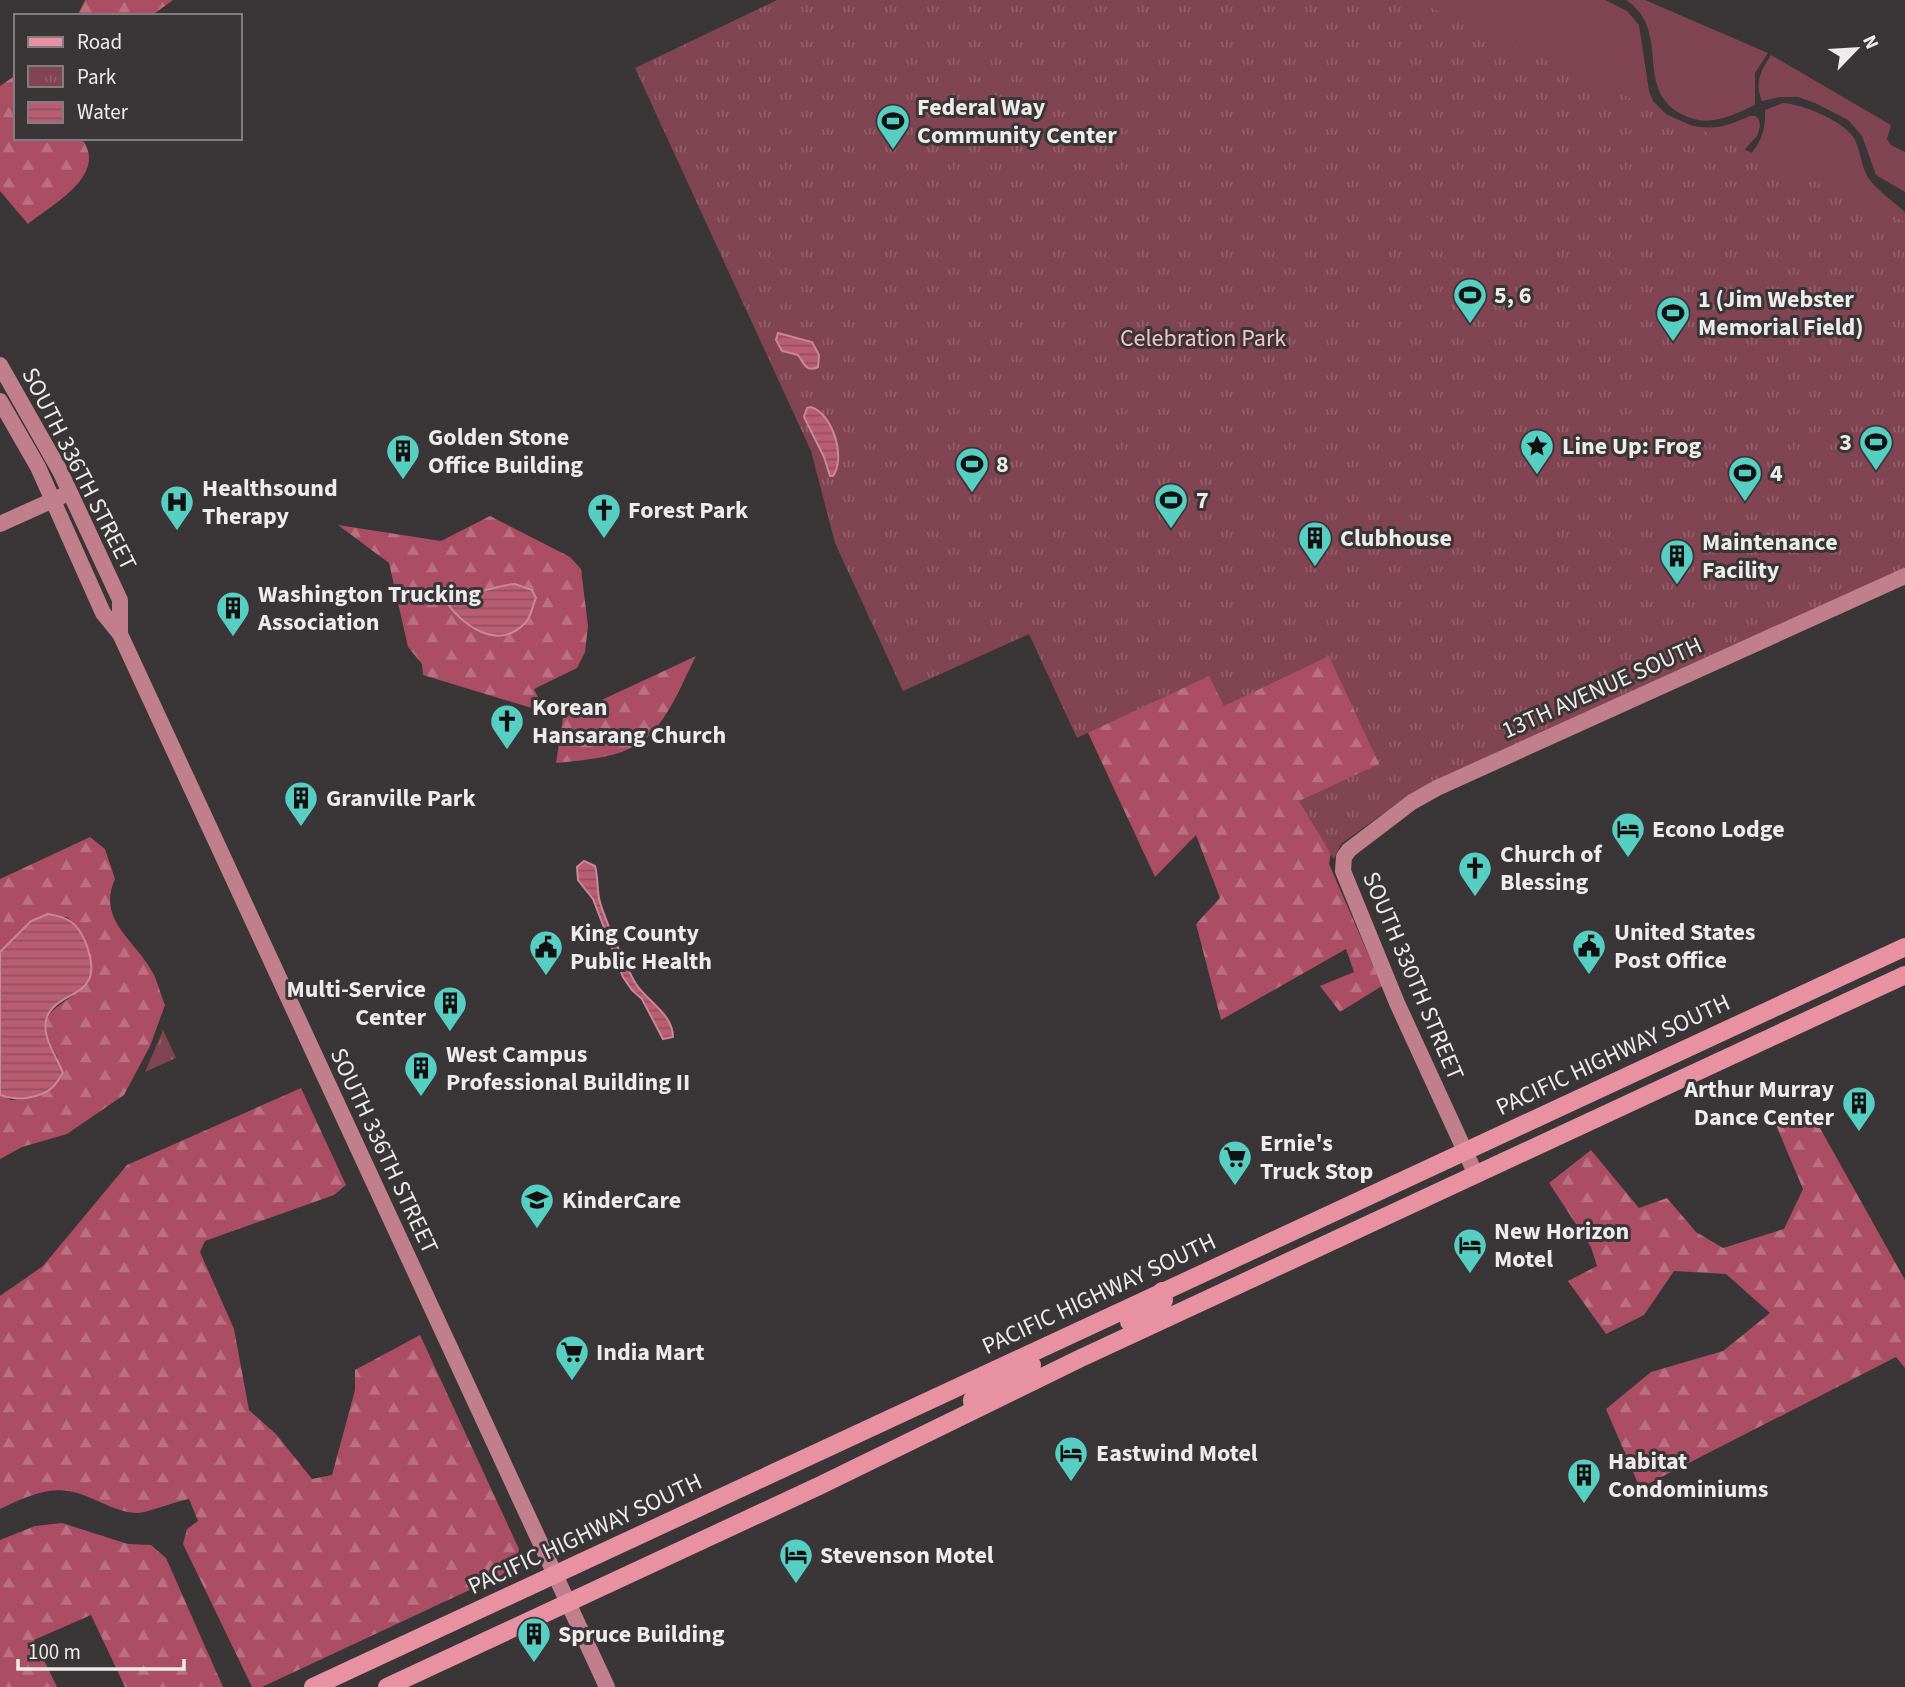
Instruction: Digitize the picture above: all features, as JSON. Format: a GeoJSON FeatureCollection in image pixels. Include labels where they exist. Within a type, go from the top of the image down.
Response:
{"type":"FeatureCollection","features":[{"type":"Feature","properties":{"kind":"main road","name":"SOUTH 336TH STREET"},"geometry":{"type":"LineString","coordinates":[[0,365],[41,435],[120,600],[120,634]]}},
{"type":"Feature","properties":{"kind":"main road","name":"SOUTH 336TH STREET"},"geometry":{"type":"LineString","coordinates":[[0,401],[33,457],[103,613],[120,634],[607,1687]]}},
{"type":"Feature","properties":{"kind":"main road"},"geometry":{"type":"LineString","coordinates":[[0,524],[70,493]]}},
{"type":"Feature","properties":{"kind":"main road","name":"13TH AVENUE SOUTH"},"geometry":{"type":"LineString","coordinates":[[1343,871],[1344,857],[1349,850],[1412,802],[1437,788],[1905,576]]}},
{"type":"Feature","properties":{"kind":"main road","name":"SOUTH 330TH STREET"},"geometry":{"type":"LineString","coordinates":[[1343,871],[1403,1016],[1476,1175]]}},
{"type":"Feature","properties":{"kind":"main road","name":"PACIFIC HIGHWAY SOUTH"},"geometry":{"type":"LineString","coordinates":[[315,1686],[1905,947]]}},
{"type":"Feature","properties":{"kind":"main road","name":"PACIFIC HIGHWAY SOUTH"},"geometry":{"type":"LineString","coordinates":[[387,1687],[821,1485],[1062,1367],[1905,975]]}},
{"type":"Feature","properties":{"kind":"main road"},"geometry":{"type":"LineString","coordinates":[[1062,1367],[1105,1334],[1161,1307],[1164,1300],[1162,1291]]}},
{"type":"Feature","properties":{"kind":"main road"},"geometry":{"type":"LineString","coordinates":[[973,1410],[972,1400],[978,1392],[1039,1360],[1089,1325]]}},
{"type":"Feature","properties":{"kind":"green space"},"geometry":{"type":"Polygon","coordinates":[[[85,0],[173,0],[154,14],[78,14],[85,0]]]}},
{"type":"Feature","properties":{"kind":"green space","name":"Celebration Park"},"geometry":{"type":"Polygon","coordinates":[[[777,0],[1413,0],[1905,222],[1905,582],[1413,792],[1341,844],[1334,859],[1299,801],[1379,764],[1329,656],[1224,706],[1209,676],[1077,738],[1029,634],[903,691],[835,543],[811,451],[635,68],[777,0]]]}},
{"type":"Feature","properties":{"kind":"green space"},"geometry":{"type":"Polygon","coordinates":[[[1373,0],[1605,0],[1627,11],[1639,25],[1649,91],[1653,101],[1671,119],[1373,0]]]}},
{"type":"Feature","properties":{"kind":"green space"},"geometry":{"type":"Polygon","coordinates":[[[1626,0],[1645,0],[1768,53],[1755,73],[1755,105],[1719,119],[1701,120],[1683,115],[1668,104],[1659,90],[1655,75],[1648,27],[1640,13],[1626,0]]]}},
{"type":"Feature","properties":{"kind":"green space"},"geometry":{"type":"Polygon","coordinates":[[[1771,55],[1891,125],[1887,139],[1891,145],[1905,152],[1905,192],[1876,175],[1862,136],[1848,120],[1798,97],[1762,101],[1760,77],[1771,55]]]}},
{"type":"Feature","properties":{"kind":"green space"},"geometry":{"type":"Polygon","coordinates":[[[14,76],[14,140],[82,140],[88,151],[84,176],[75,187],[28,224],[0,191],[0,86],[14,76]]]}},
{"type":"Feature","properties":{"kind":"green space"},"geometry":{"type":"Polygon","coordinates":[[[1783,103],[1822,114],[1854,138],[1869,179],[1905,212],[1905,253],[1737,169],[1762,136],[1765,110],[1783,103]]]}},
{"type":"Feature","properties":{"kind":"green space"},"geometry":{"type":"Polygon","coordinates":[[[1750,116],[1759,119],[1757,136],[1717,180],[1685,124],[1719,127],[1750,116]]]}},
{"type":"Feature","properties":{"kind":"green space"},"geometry":{"type":"Polygon","coordinates":[[[490,516],[570,557],[581,569],[588,626],[585,652],[577,668],[534,689],[545,712],[423,675],[422,664],[408,647],[389,563],[338,525],[441,541],[490,516]],[[501,585],[477,592],[452,590],[446,594],[530,616],[536,598],[501,585]]]}},
{"type":"Feature","properties":{"kind":"green space"},"geometry":{"type":"Polygon","coordinates":[[[1038,625],[1328,633],[1405,758],[1336,824],[1329,864],[1382,986],[1340,1012],[1320,986],[1354,972],[1346,949],[1221,1020],[1196,924],[1220,898],[1196,835],[1155,877],[1038,625]]]}},
{"type":"Feature","properties":{"kind":"green space"},"geometry":{"type":"Polygon","coordinates":[[[696,656],[668,711],[645,739],[615,754],[556,763],[563,718],[696,656]]]}},
{"type":"Feature","properties":{"kind":"green space"},"geometry":{"type":"Polygon","coordinates":[[[90,837],[105,849],[115,879],[110,906],[114,917],[119,928],[152,972],[165,1005],[150,1046],[124,1095],[67,1134],[22,1147],[0,1159],[0,1095],[11,1100],[35,1096],[58,1058],[48,1038],[46,1022],[54,1010],[73,996],[83,963],[85,945],[82,936],[67,917],[31,921],[0,952],[0,879],[90,837]]]}},
{"type":"Feature","properties":{"kind":"green space"},"geometry":{"type":"Polygon","coordinates":[[[163,1030],[176,1058],[145,1072],[163,1030]]]}},
{"type":"Feature","properties":{"kind":"green space"},"geometry":{"type":"Polygon","coordinates":[[[301,1088],[346,1185],[334,1195],[205,1241],[200,1252],[234,1329],[249,1410],[276,1434],[312,1479],[332,1475],[355,1390],[355,1370],[420,1335],[519,1549],[517,1563],[508,1572],[262,1687],[252,1687],[183,1544],[187,1529],[198,1521],[189,1499],[136,1513],[59,1490],[33,1495],[0,1509],[0,1296],[43,1266],[127,1165],[301,1088]]]}},
{"type":"Feature","properties":{"kind":"green space"},"geometry":{"type":"Polygon","coordinates":[[[1816,1121],[1905,1280],[1905,1368],[1896,1357],[1640,1488],[1606,1409],[1651,1372],[1723,1351],[1770,1313],[1726,1274],[1674,1271],[1644,1315],[1606,1334],[1568,1281],[1597,1266],[1591,1247],[1549,1183],[1591,1150],[1639,1208],[1667,1198],[1696,1232],[1723,1248],[1784,1229],[1803,1189],[1776,1125],[1816,1121]]]}},
{"type":"Feature","properties":{"kind":"green space"},"geometry":{"type":"Polygon","coordinates":[[[62,1523],[128,1544],[151,1545],[166,1558],[223,1687],[125,1687],[91,1615],[34,1640],[57,1687],[0,1687],[0,1540],[35,1526],[62,1523]]]}},
{"type":"Feature","properties":{"kind":"water"},"geometry":{"type":"Polygon","coordinates":[[[778,333],[812,342],[819,355],[818,367],[808,368],[798,355],[782,351],[776,340],[778,333]]]}},
{"type":"Feature","properties":{"kind":"water"},"geometry":{"type":"Polygon","coordinates":[[[811,407],[826,418],[835,437],[838,459],[833,476],[830,476],[824,457],[804,417],[807,408],[811,407]]]}},
{"type":"Feature","properties":{"kind":"water"},"geometry":{"type":"Polygon","coordinates":[[[515,584],[532,590],[536,598],[525,623],[503,635],[480,632],[460,617],[444,598],[452,590],[468,593],[515,584]]]}},
{"type":"Feature","properties":{"kind":"water"},"geometry":{"type":"Polygon","coordinates":[[[584,861],[595,866],[601,906],[632,977],[669,1021],[673,1037],[663,1039],[642,999],[623,977],[593,899],[578,880],[577,867],[584,861]]]}},
{"type":"Feature","properties":{"kind":"water"},"geometry":{"type":"Polygon","coordinates":[[[48,914],[66,919],[79,929],[91,960],[91,974],[87,984],[61,1001],[47,1017],[47,1039],[63,1073],[57,1082],[48,1091],[35,1096],[6,1097],[0,1095],[0,952],[31,921],[48,914]]]}},
{"type":"Feature","properties":{"kind":"place","name":"Federal Way Community Center"},"geometry":{"type":"Point","coordinates":[893,151]}},
{"type":"Feature","properties":{"kind":"place","name":"5, 6"},"geometry":{"type":"Point","coordinates":[1470,325]}},
{"type":"Feature","properties":{"kind":"place","name":"1 (Jim Webster Memorial Field)"},"geometry":{"type":"Point","coordinates":[1673,343]}},
{"type":"Feature","properties":{"kind":"place","name":"3"},"geometry":{"type":"Point","coordinates":[1876,472]}},
{"type":"Feature","properties":{"kind":"place","name":"Line Up: Frog"},"geometry":{"type":"Point","coordinates":[1537,476]}},
{"type":"Feature","properties":{"kind":"place","name":"Golden Stone Office Building"},"geometry":{"type":"Point","coordinates":[403,481]}},
{"type":"Feature","properties":{"kind":"place","name":"8"},"geometry":{"type":"Point","coordinates":[972,494]}},
{"type":"Feature","properties":{"kind":"place","name":"4"},"geometry":{"type":"Point","coordinates":[1745,503]}},
{"type":"Feature","properties":{"kind":"place","name":"7"},"geometry":{"type":"Point","coordinates":[1171,530]}},
{"type":"Feature","properties":{"kind":"place","name":"Healthsound Therapy"},"geometry":{"type":"Point","coordinates":[177,532]}},
{"type":"Feature","properties":{"kind":"place","name":"Forest Park"},"geometry":{"type":"Point","coordinates":[604,540]}},
{"type":"Feature","properties":{"kind":"place","name":"Clubhouse"},"geometry":{"type":"Point","coordinates":[1315,568]}},
{"type":"Feature","properties":{"kind":"place","name":"Maintenance Facility"},"geometry":{"type":"Point","coordinates":[1677,586]}},
{"type":"Feature","properties":{"kind":"place","name":"Washington Trucking Association"},"geometry":{"type":"Point","coordinates":[233,638]}},
{"type":"Feature","properties":{"kind":"place","name":"Korean Hansarang Church"},"geometry":{"type":"Point","coordinates":[507,751]}},
{"type":"Feature","properties":{"kind":"place","name":"Granville Park"},"geometry":{"type":"Point","coordinates":[301,828]}},
{"type":"Feature","properties":{"kind":"place","name":"Econo Lodge"},"geometry":{"type":"Point","coordinates":[1628,859]}},
{"type":"Feature","properties":{"kind":"place","name":"Church of Blessing"},"geometry":{"type":"Point","coordinates":[1475,898]}},
{"type":"Feature","properties":{"kind":"place","name":"United States Post Office"},"geometry":{"type":"Point","coordinates":[1589,976]}},
{"type":"Feature","properties":{"kind":"place","name":"King County Public Health"},"geometry":{"type":"Point","coordinates":[546,977]}},
{"type":"Feature","properties":{"kind":"place","name":"Multi-Service Center"},"geometry":{"type":"Point","coordinates":[450,1033]}},
{"type":"Feature","properties":{"kind":"place","name":"West Campus Professional Building II"},"geometry":{"type":"Point","coordinates":[421,1098]}},
{"type":"Feature","properties":{"kind":"place","name":"Arthur Murray Dance Center"},"geometry":{"type":"Point","coordinates":[1859,1133]}},
{"type":"Feature","properties":{"kind":"place","name":"Ernie's Truck Stop"},"geometry":{"type":"Point","coordinates":[1235,1187]}},
{"type":"Feature","properties":{"kind":"place","name":"KinderCare"},"geometry":{"type":"Point","coordinates":[537,1230]}},
{"type":"Feature","properties":{"kind":"place","name":"New Horizon Motel"},"geometry":{"type":"Point","coordinates":[1470,1275]}},
{"type":"Feature","properties":{"kind":"place","name":"India Mart"},"geometry":{"type":"Point","coordinates":[572,1382]}},
{"type":"Feature","properties":{"kind":"place","name":"Eastwind Motel"},"geometry":{"type":"Point","coordinates":[1071,1483]}},
{"type":"Feature","properties":{"kind":"place","name":"Habitat Condominiums"},"geometry":{"type":"Point","coordinates":[1584,1505]}},
{"type":"Feature","properties":{"kind":"place","name":"Stevenson Motel"},"geometry":{"type":"Point","coordinates":[796,1585]}},
{"type":"Feature","properties":{"kind":"place","name":"Spruce Building"},"geometry":{"type":"Point","coordinates":[534,1664]}}]}
